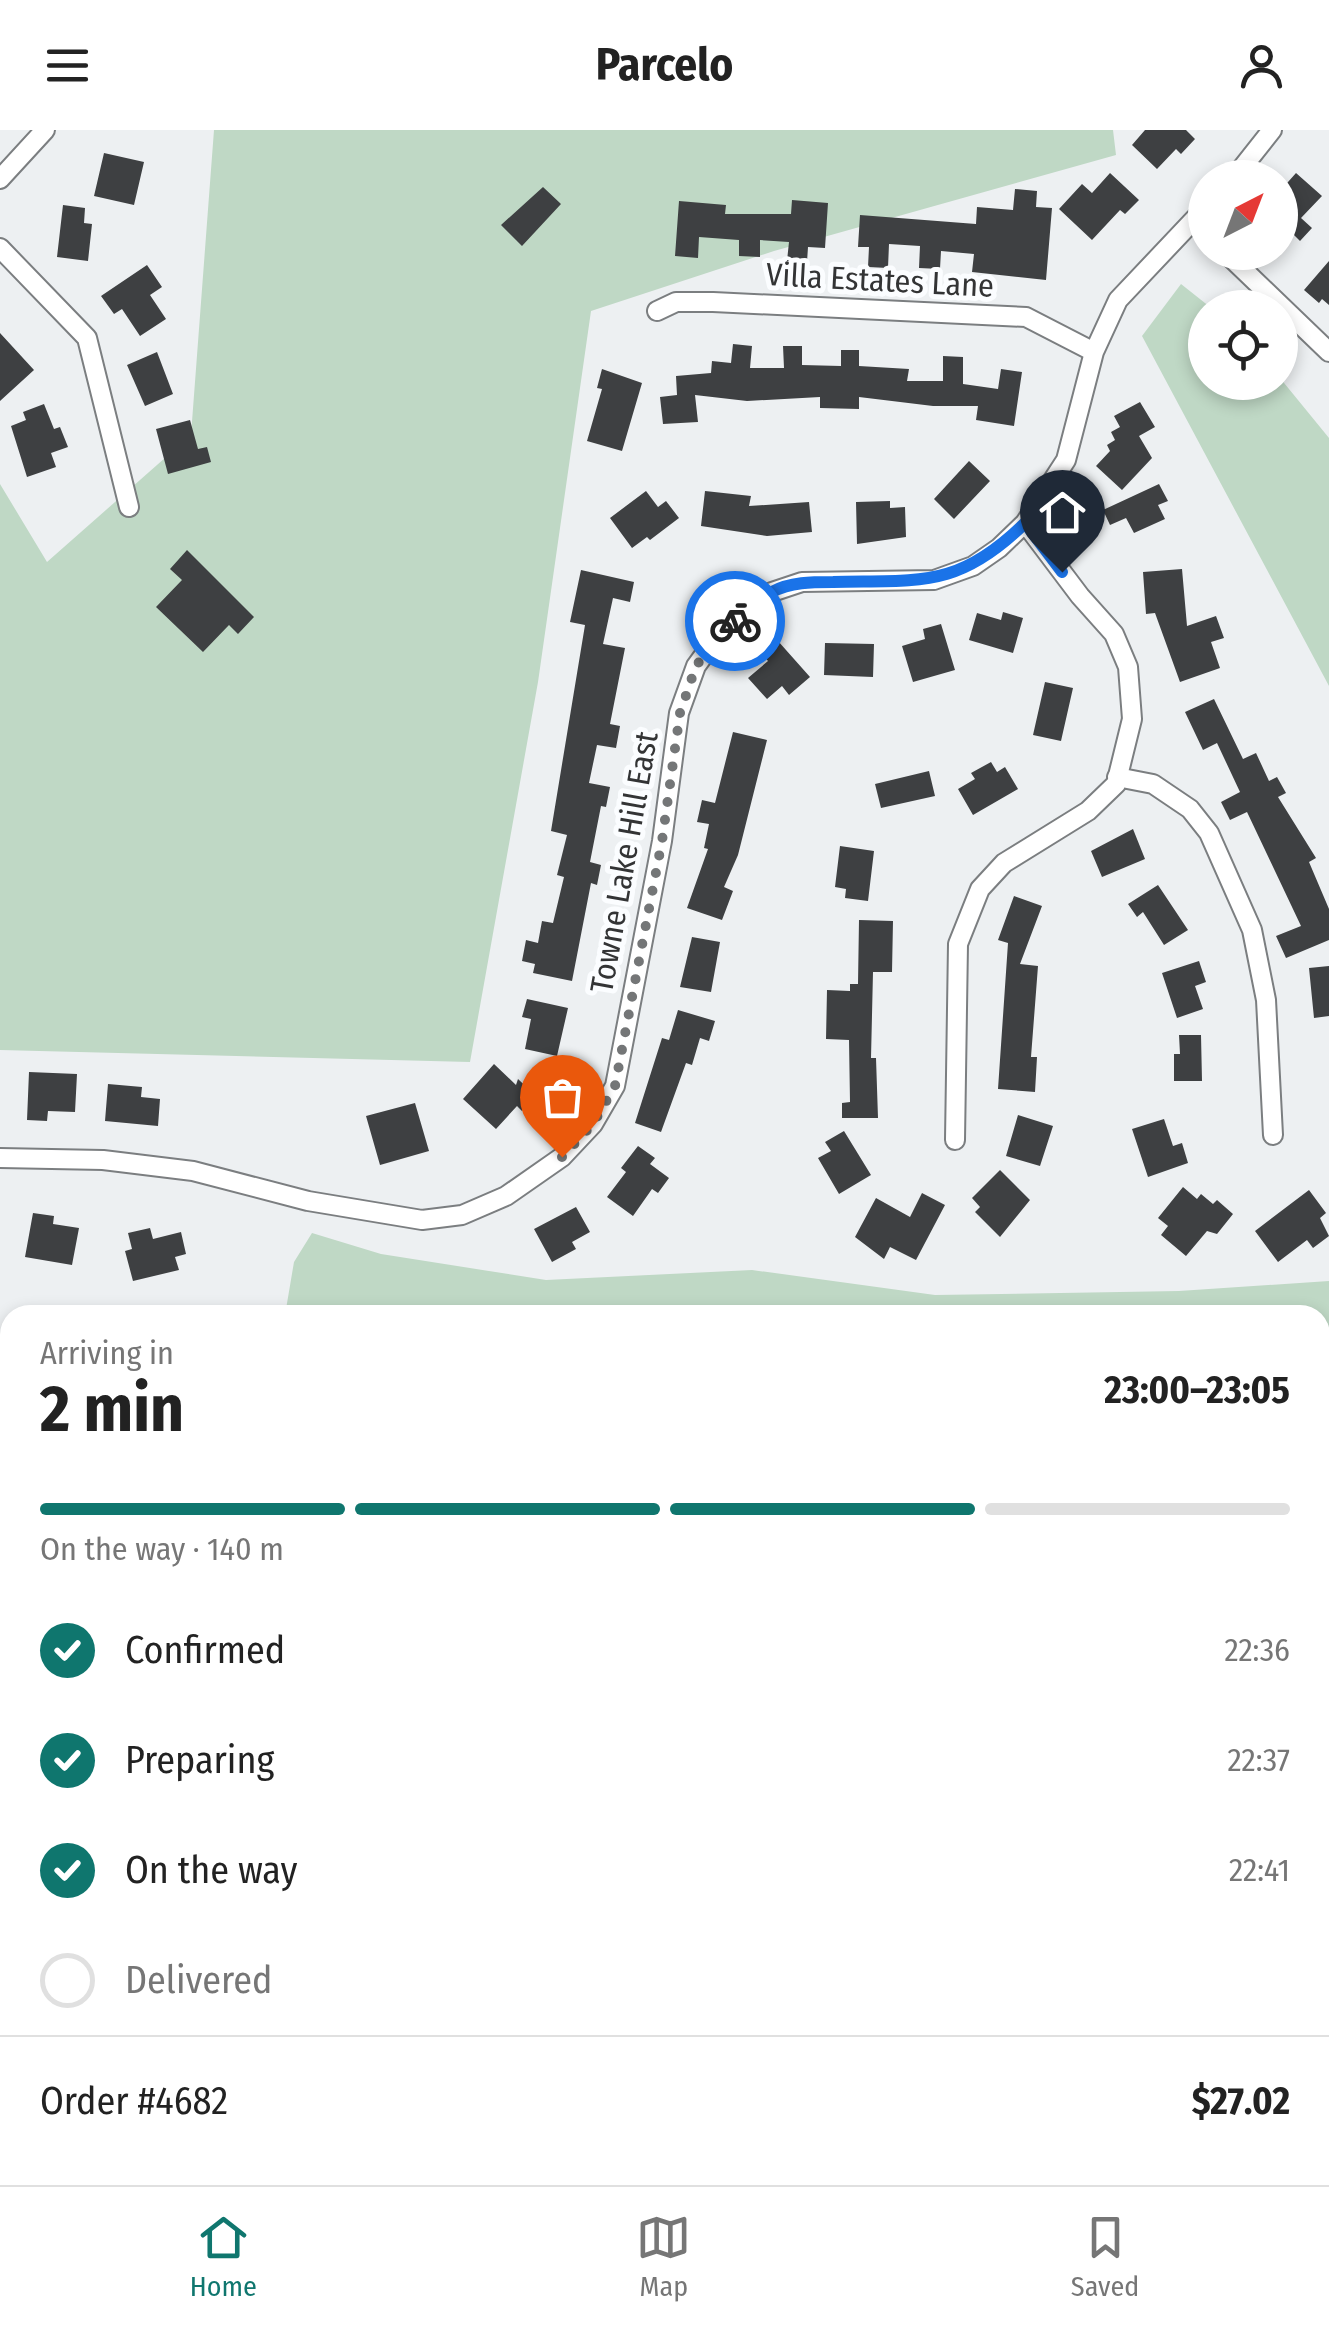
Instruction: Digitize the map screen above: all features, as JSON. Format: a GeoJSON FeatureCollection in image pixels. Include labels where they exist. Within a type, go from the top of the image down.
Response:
{"type":"FeatureCollection","features":[{"type":"Feature","properties":{"kind":"street"},"geometry":{"type":"LineString","coordinates":[[0,179],[46,130]]}},
{"type":"Feature","properties":{"kind":"street"},"geometry":{"type":"LineString","coordinates":[[1248,160],[1272,130]]}},
{"type":"Feature","properties":{"kind":"street","name":"Towne Lake Hill East"},"geometry":{"type":"LineString","coordinates":[[0,1158],[103,1160],[193,1171],[308,1201],[422,1220],[462,1215],[506,1196],[562,1157],[593,1124],[615,1086],[662,841],[680,713],[696,666],[720,634],[772,592],[802,582],[934,580],[973,566],[1000,548],[1025,523],[1066,460],[1094,352],[1118,300],[1188,233]]}},
{"type":"Feature","properties":{"kind":"street"},"geometry":{"type":"LineString","coordinates":[[0,248],[88,338],[129,508]]}},
{"type":"Feature","properties":{"kind":"street"},"geometry":{"type":"LineString","coordinates":[[1245,270],[1329,352]]}},
{"type":"Feature","properties":{"kind":"street","name":"Villa Estates Lane"},"geometry":{"type":"LineString","coordinates":[[656,311],[676,302],[713,302],[1026,317],[1094,352]]}},
{"type":"Feature","properties":{"kind":"street"},"geometry":{"type":"LineString","coordinates":[[955,1140],[958,944],[980,889],[1004,863],[1088,811],[1117,778],[1132,719],[1128,666],[1114,634],[1025,523]]}},
{"type":"Feature","properties":{"kind":"street"},"geometry":{"type":"LineString","coordinates":[[1117,778],[1152,784],[1190,809],[1209,833],[1252,930],[1266,1000],[1273,1136]]}},
{"type":"Feature","properties":{"kind":"green space"},"geometry":{"type":"Polygon","coordinates":[[[214,130],[1113,130],[1116,155],[774,251],[591,311],[538,682],[470,1062],[0,1050],[0,484],[47,562],[191,435],[214,130]]]}},
{"type":"Feature","properties":{"kind":"green space"},"geometry":{"type":"Polygon","coordinates":[[[1181,284],[1189,290],[1188,400],[1298,400],[1329,438],[1329,686],[1142,336],[1181,284]]]}},
{"type":"Feature","properties":{"kind":"green space"},"geometry":{"type":"Polygon","coordinates":[[[312,1233],[381,1254],[546,1280],[752,1270],[935,1295],[1179,1291],[1329,1281],[1329,1305],[287,1305],[294,1262],[312,1233]]]}},
{"type":"Feature","properties":{"kind":"building"},"geometry":{"type":"Polygon","coordinates":[[[1145,130],[1186,130],[1195,139],[1181,154],[1176,149],[1157,169],[1132,145],[1145,130]]]}},
{"type":"Feature","properties":{"kind":"building"},"geometry":{"type":"Polygon","coordinates":[[[104,153],[144,162],[134,205],[94,196],[104,153]]]}},
{"type":"Feature","properties":{"kind":"building"},"geometry":{"type":"Polygon","coordinates":[[[1110,173],[1139,200],[1125,214],[1120,210],[1092,240],[1059,209],[1082,184],[1092,193],[1110,173]]]}},
{"type":"Feature","properties":{"kind":"building"},"geometry":{"type":"Polygon","coordinates":[[[1298,175],[1322,196],[1301,218],[1312,228],[1300,241],[1298,175]]]}},
{"type":"Feature","properties":{"kind":"building"},"geometry":{"type":"Polygon","coordinates":[[[543,187],[561,204],[522,246],[501,225],[543,187]]]}},
{"type":"Feature","properties":{"kind":"building"},"geometry":{"type":"Polygon","coordinates":[[[1015,189],[1037,191],[1036,207],[1052,208],[1046,280],[972,272],[974,254],[941,251],[940,269],[919,268],[920,246],[889,244],[888,268],[868,267],[869,247],[858,247],[860,215],[976,224],[977,207],[1013,210],[1015,189]]]}},
{"type":"Feature","properties":{"kind":"building"},"geometry":{"type":"Polygon","coordinates":[[[792,200],[828,203],[825,248],[808,247],[807,262],[787,261],[789,242],[760,240],[760,257],[739,256],[739,240],[699,237],[698,258],[675,256],[679,201],[726,205],[725,214],[791,214],[792,200]]]}},
{"type":"Feature","properties":{"kind":"building"},"geometry":{"type":"Polygon","coordinates":[[[63,205],[85,208],[84,223],[92,224],[88,261],[57,257],[63,205]]]}},
{"type":"Feature","properties":{"kind":"building"},"geometry":{"type":"Polygon","coordinates":[[[1329,261],[1329,305],[1322,299],[1319,303],[1304,290],[1329,261]]]}},
{"type":"Feature","properties":{"kind":"building"},"geometry":{"type":"Polygon","coordinates":[[[147,265],[162,287],[150,295],[166,319],[140,336],[122,309],[114,314],[101,296],[147,265]]]}},
{"type":"Feature","properties":{"kind":"building"},"geometry":{"type":"Polygon","coordinates":[[[0,333],[34,370],[0,401],[0,333]]]}},
{"type":"Feature","properties":{"kind":"building"},"geometry":{"type":"Polygon","coordinates":[[[733,344],[752,346],[750,368],[784,368],[783,346],[802,346],[802,365],[841,366],[841,350],[859,350],[859,366],[909,369],[907,381],[943,381],[943,356],[963,357],[963,384],[998,389],[1001,369],[1022,372],[1014,426],[976,420],[978,406],[933,406],[859,397],[859,409],[820,408],[820,397],[747,401],[695,395],[698,422],[663,424],[660,397],[677,395],[676,376],[711,373],[712,361],[731,363],[733,344]]]}},
{"type":"Feature","properties":{"kind":"building"},"geometry":{"type":"Polygon","coordinates":[[[157,352],[173,394],[145,406],[127,365],[157,352]]]}},
{"type":"Feature","properties":{"kind":"building"},"geometry":{"type":"Polygon","coordinates":[[[602,369],[642,383],[622,451],[587,441],[602,389],[597,388],[602,369]]]}},
{"type":"Feature","properties":{"kind":"building"},"geometry":{"type":"Polygon","coordinates":[[[1140,402],[1155,427],[1139,436],[1152,458],[1122,490],[1096,466],[1110,451],[1107,445],[1115,440],[1111,432],[1120,427],[1114,416],[1140,402]]]}},
{"type":"Feature","properties":{"kind":"building"},"geometry":{"type":"Polygon","coordinates":[[[44,404],[54,429],[60,427],[68,447],[51,453],[56,467],[27,477],[11,426],[26,420],[23,412],[44,404]]]}},
{"type":"Feature","properties":{"kind":"building"},"geometry":{"type":"Polygon","coordinates":[[[190,420],[198,449],[207,447],[211,462],[168,474],[156,429],[190,420]]]}},
{"type":"Feature","properties":{"kind":"building"},"geometry":{"type":"Polygon","coordinates":[[[969,461],[990,481],[954,519],[934,499],[969,461]]]}},
{"type":"Feature","properties":{"kind":"building"},"geometry":{"type":"Polygon","coordinates":[[[1159,484],[1168,501],[1158,505],[1165,519],[1134,533],[1126,518],[1110,525],[1103,510],[1159,484]]]}},
{"type":"Feature","properties":{"kind":"building"},"geometry":{"type":"Polygon","coordinates":[[[646,491],[658,507],[666,501],[679,518],[632,548],[610,518],[646,491]]]}},
{"type":"Feature","properties":{"kind":"building"},"geometry":{"type":"Polygon","coordinates":[[[705,491],[751,496],[749,506],[809,502],[812,532],[767,536],[701,526],[705,491]]]}},
{"type":"Feature","properties":{"kind":"building"},"geometry":{"type":"Polygon","coordinates":[[[890,501],[890,508],[905,507],[906,537],[857,544],[856,502],[890,501]]]}},
{"type":"Feature","properties":{"kind":"building"},"geometry":{"type":"Polygon","coordinates":[[[187,550],[254,617],[238,634],[229,625],[203,652],[156,607],[182,580],[170,569],[187,550]]]}},
{"type":"Feature","properties":{"kind":"building"},"geometry":{"type":"Polygon","coordinates":[[[1182,569],[1187,626],[1216,616],[1224,638],[1211,642],[1220,668],[1180,682],[1155,613],[1146,614],[1143,572],[1182,569]]]}},
{"type":"Feature","properties":{"kind":"building"},"geometry":{"type":"Polygon","coordinates":[[[581,570],[634,582],[630,602],[613,598],[603,644],[625,648],[610,724],[620,726],[616,748],[597,745],[589,783],[610,787],[606,807],[601,806],[590,862],[601,865],[597,885],[591,883],[572,981],[533,973],[535,964],[522,961],[526,940],[538,943],[542,921],[553,923],[564,877],[557,875],[567,835],[551,831],[585,625],[570,622],[581,570]]]}},
{"type":"Feature","properties":{"kind":"building"},"geometry":{"type":"Polygon","coordinates":[[[1003,612],[1023,618],[1013,653],[969,640],[977,613],[1001,620],[1003,612]]]}},
{"type":"Feature","properties":{"kind":"building"},"geometry":{"type":"Polygon","coordinates":[[[941,624],[955,670],[913,682],[902,646],[925,639],[923,629],[941,624]]]}},
{"type":"Feature","properties":{"kind":"building"},"geometry":{"type":"Polygon","coordinates":[[[778,641],[810,677],[789,695],[782,686],[767,699],[748,678],[768,661],[763,655],[778,641]]]}},
{"type":"Feature","properties":{"kind":"building"},"geometry":{"type":"Polygon","coordinates":[[[825,643],[874,644],[873,677],[824,675],[825,643]]]}},
{"type":"Feature","properties":{"kind":"building"},"geometry":{"type":"Polygon","coordinates":[[[1045,682],[1073,688],[1061,741],[1033,735],[1045,682]]]}},
{"type":"Feature","properties":{"kind":"building"},"geometry":{"type":"Polygon","coordinates":[[[1214,699],[1243,759],[1256,753],[1269,781],[1277,777],[1286,793],[1278,797],[1316,858],[1309,862],[1329,909],[1329,940],[1286,958],[1276,936],[1301,926],[1247,812],[1230,820],[1221,802],[1240,792],[1217,743],[1203,750],[1185,712],[1214,699]]]}},
{"type":"Feature","properties":{"kind":"building"},"geometry":{"type":"Polygon","coordinates":[[[733,732],[767,740],[738,855],[724,887],[733,891],[722,920],[687,908],[708,849],[704,848],[709,824],[697,822],[702,800],[715,803],[733,732]]]}},
{"type":"Feature","properties":{"kind":"building"},"geometry":{"type":"Polygon","coordinates":[[[991,762],[997,772],[1005,767],[1018,789],[973,815],[958,789],[975,779],[971,773],[991,762]]]}},
{"type":"Feature","properties":{"kind":"building"},"geometry":{"type":"Polygon","coordinates":[[[929,771],[935,796],[881,808],[875,784],[929,771]]]}},
{"type":"Feature","properties":{"kind":"building"},"geometry":{"type":"Polygon","coordinates":[[[1133,829],[1145,859],[1102,877],[1091,851],[1133,829]]]}},
{"type":"Feature","properties":{"kind":"building"},"geometry":{"type":"Polygon","coordinates":[[[840,846],[874,851],[868,901],[845,898],[846,889],[835,887],[840,846]]]}},
{"type":"Feature","properties":{"kind":"building"},"geometry":{"type":"Polygon","coordinates":[[[1158,885],[1188,930],[1164,945],[1143,912],[1137,917],[1128,904],[1158,885]]]}},
{"type":"Feature","properties":{"kind":"building"},"geometry":{"type":"Polygon","coordinates":[[[1014,896],[1042,906],[1020,964],[1038,966],[1031,1057],[1037,1057],[1035,1092],[998,1089],[1008,943],[998,940],[1014,896]]]}},
{"type":"Feature","properties":{"kind":"building"},"geometry":{"type":"Polygon","coordinates":[[[859,920],[893,921],[892,972],[873,972],[871,1058],[876,1058],[878,1118],[842,1118],[842,1103],[850,1102],[849,1040],[826,1039],[827,990],[850,991],[850,984],[858,984],[859,920]]]}},
{"type":"Feature","properties":{"kind":"building"},"geometry":{"type":"Polygon","coordinates":[[[692,937],[720,942],[711,992],[680,987],[692,937]]]}},
{"type":"Feature","properties":{"kind":"building"},"geometry":{"type":"Polygon","coordinates":[[[1199,961],[1206,982],[1195,986],[1203,1009],[1177,1018],[1162,973],[1199,961]]]}},
{"type":"Feature","properties":{"kind":"building"},"geometry":{"type":"Polygon","coordinates":[[[1329,966],[1329,1016],[1314,1018],[1309,968],[1329,966]]]}},
{"type":"Feature","properties":{"kind":"building"},"geometry":{"type":"Polygon","coordinates":[[[527,999],[568,1008],[557,1056],[525,1049],[531,1019],[522,1017],[527,999]]]}},
{"type":"Feature","properties":{"kind":"building"},"geometry":{"type":"Polygon","coordinates":[[[678,1010],[715,1021],[709,1041],[700,1038],[692,1065],[686,1063],[661,1132],[635,1123],[662,1038],[669,1040],[678,1010]]]}},
{"type":"Feature","properties":{"kind":"building"},"geometry":{"type":"Polygon","coordinates":[[[1179,1035],[1201,1035],[1202,1081],[1174,1081],[1174,1054],[1180,1054],[1179,1035]]]}},
{"type":"Feature","properties":{"kind":"building"},"geometry":{"type":"Polygon","coordinates":[[[494,1064],[516,1085],[518,1079],[536,1096],[522,1111],[517,1106],[496,1129],[463,1099],[494,1064]]]}},
{"type":"Feature","properties":{"kind":"building"},"geometry":{"type":"Polygon","coordinates":[[[29,1072],[77,1074],[75,1112],[48,1111],[47,1121],[27,1120],[29,1072]]]}},
{"type":"Feature","properties":{"kind":"building"},"geometry":{"type":"Polygon","coordinates":[[[108,1084],[142,1087],[141,1097],[160,1099],[158,1126],[105,1121],[108,1084]]]}},
{"type":"Feature","properties":{"kind":"building"},"geometry":{"type":"Polygon","coordinates":[[[415,1103],[429,1151],[380,1165],[366,1116],[415,1103]]]}},
{"type":"Feature","properties":{"kind":"building"},"geometry":{"type":"Polygon","coordinates":[[[1018,1115],[1053,1126],[1040,1166],[1006,1156],[1018,1115]]]}},
{"type":"Feature","properties":{"kind":"building"},"geometry":{"type":"Polygon","coordinates":[[[1164,1119],[1173,1146],[1182,1143],[1188,1163],[1148,1177],[1132,1129],[1164,1119]]]}},
{"type":"Feature","properties":{"kind":"building"},"geometry":{"type":"Polygon","coordinates":[[[844,1131],[871,1175],[839,1194],[818,1158],[831,1151],[825,1142],[844,1131]]]}},
{"type":"Feature","properties":{"kind":"building"},"geometry":{"type":"Polygon","coordinates":[[[638,1146],[655,1158],[650,1164],[669,1178],[658,1193],[652,1189],[633,1216],[607,1197],[626,1172],[621,1168],[638,1146]]]}},
{"type":"Feature","properties":{"kind":"building"},"geometry":{"type":"Polygon","coordinates":[[[1000,1170],[1030,1200],[1000,1237],[975,1212],[980,1207],[972,1198],[1000,1170]]]}},
{"type":"Feature","properties":{"kind":"building"},"geometry":{"type":"Polygon","coordinates":[[[1183,1187],[1197,1199],[1201,1194],[1213,1204],[1217,1200],[1233,1214],[1217,1234],[1207,1231],[1186,1256],[1161,1235],[1168,1226],[1158,1218],[1183,1187]]]}},
{"type":"Feature","properties":{"kind":"building"},"geometry":{"type":"Polygon","coordinates":[[[1309,1190],[1326,1213],[1320,1218],[1329,1236],[1313,1248],[1307,1240],[1278,1262],[1255,1231],[1309,1190]]]}},
{"type":"Feature","properties":{"kind":"building"},"geometry":{"type":"Polygon","coordinates":[[[922,1193],[945,1205],[916,1260],[890,1247],[884,1259],[855,1237],[876,1198],[910,1217],[922,1193]]]}},
{"type":"Feature","properties":{"kind":"building"},"geometry":{"type":"Polygon","coordinates":[[[576,1207],[590,1232],[572,1242],[576,1249],[552,1262],[534,1229],[576,1207]]]}},
{"type":"Feature","properties":{"kind":"building"},"geometry":{"type":"Polygon","coordinates":[[[33,1213],[54,1216],[53,1224],[79,1228],[72,1265],[25,1257],[33,1213]]]}},
{"type":"Feature","properties":{"kind":"building"},"geometry":{"type":"Polygon","coordinates":[[[150,1228],[153,1239],[181,1232],[186,1254],[175,1257],[179,1270],[133,1281],[125,1251],[132,1249],[128,1233],[150,1228]]]}},
{"type":"Feature","properties":{"kind":"way so far"},"geometry":{"type":"LineString","coordinates":[[562,1157],[593,1124],[615,1086],[662,841],[680,713],[696,666],[735,621]]}},
{"type":"Feature","properties":{"kind":"route"},"geometry":{"type":"LineString","coordinates":[[735,621],[772,592],[802,582],[934,580],[973,566],[1000,548],[1025,523],[1062,572]]}}]}
